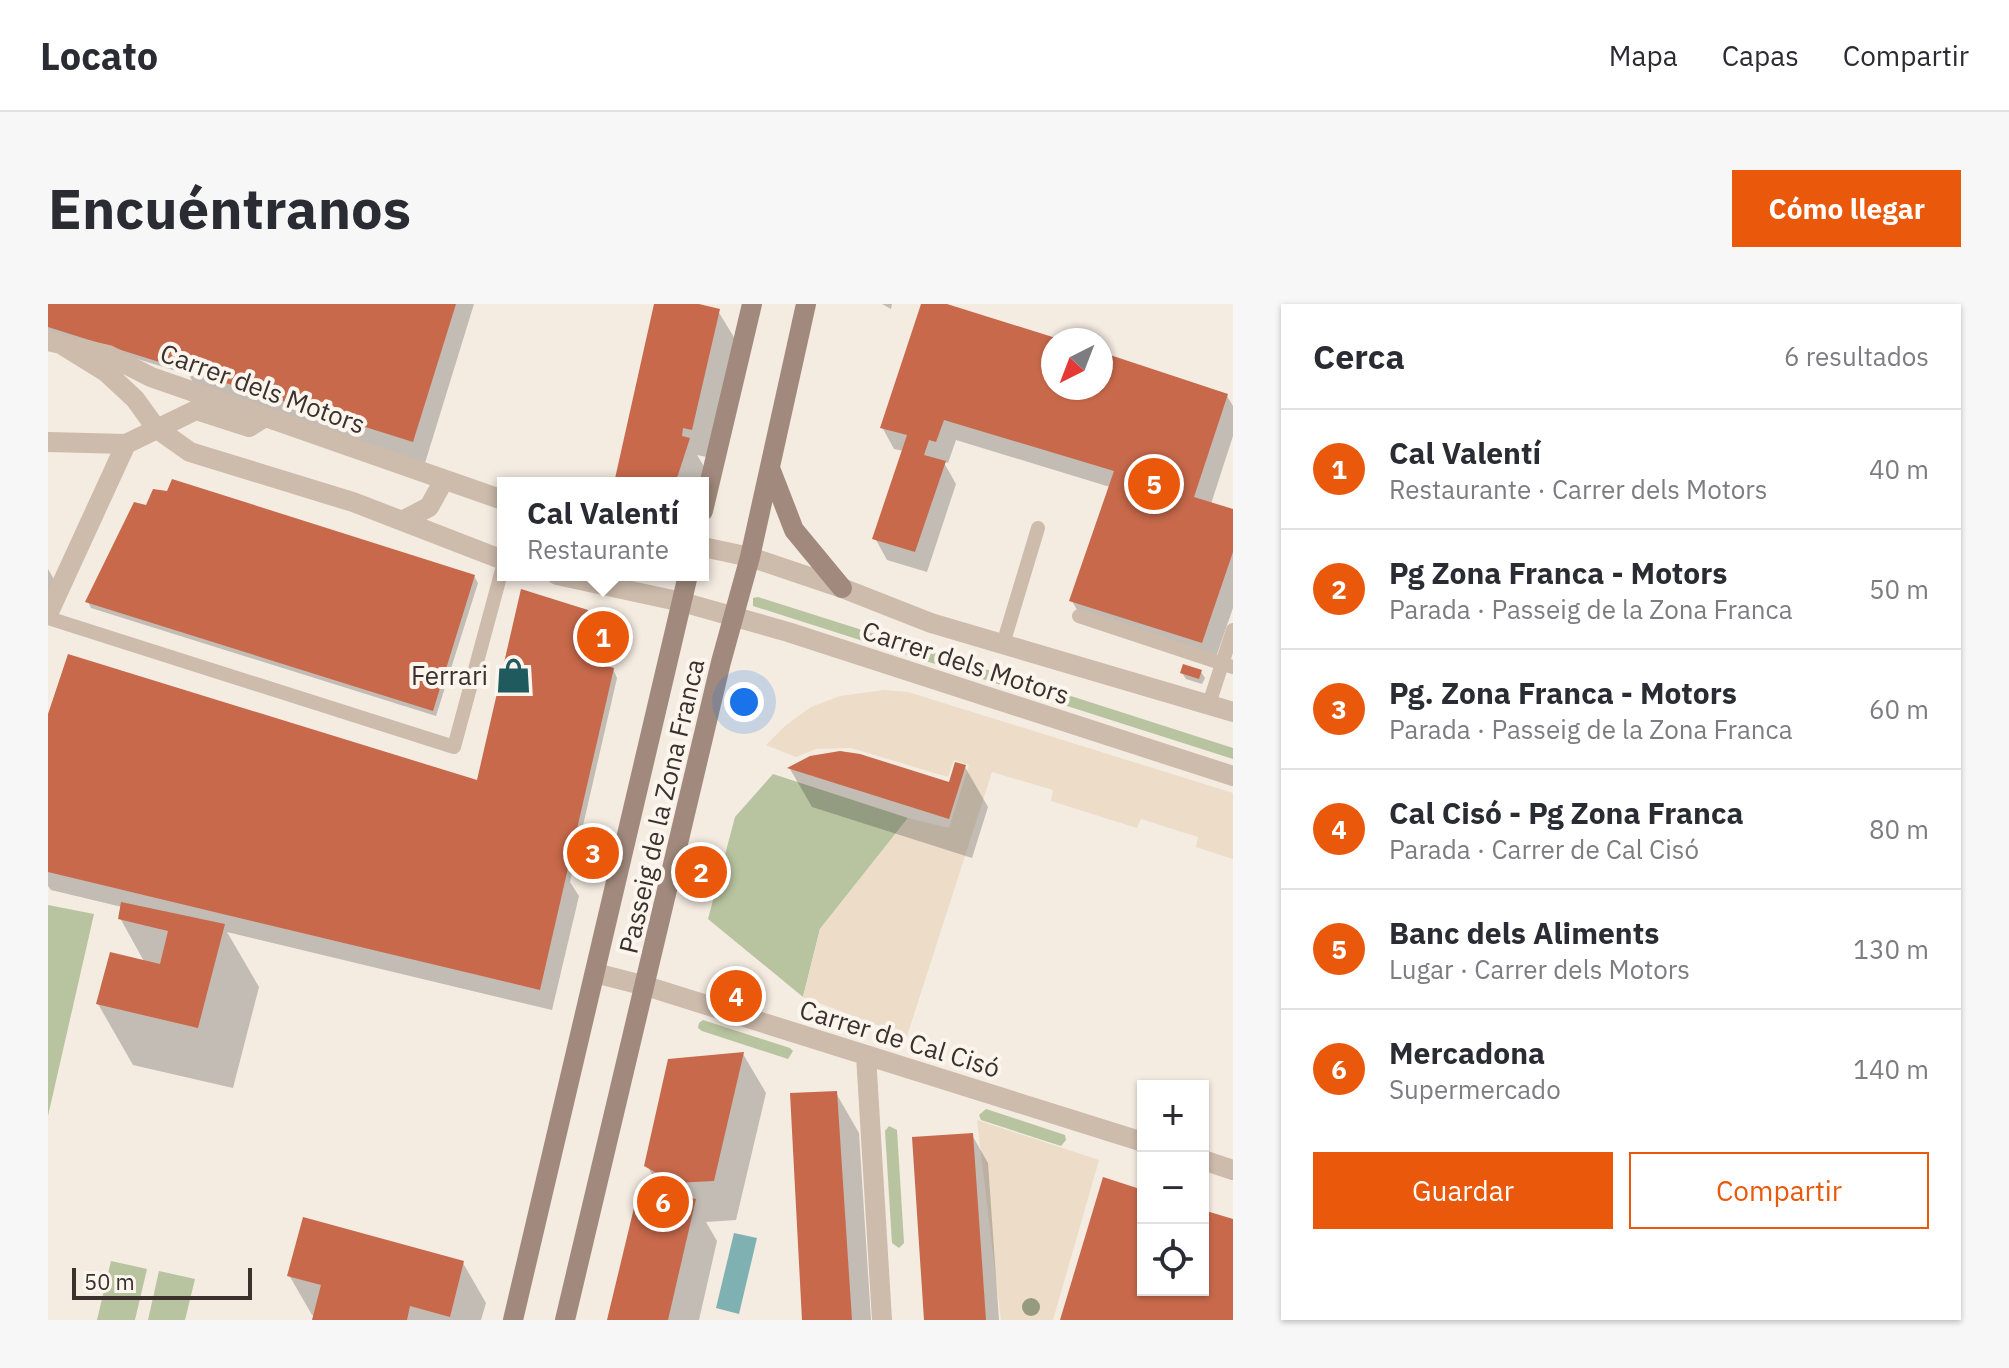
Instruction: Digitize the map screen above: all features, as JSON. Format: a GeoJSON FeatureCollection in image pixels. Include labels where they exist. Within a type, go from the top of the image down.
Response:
{"type":"FeatureCollection","features":[{"type":"Feature","properties":{"kind":"main road"},"geometry":{"type":"LineString","coordinates":[[709,486],[752,304]]}},
{"type":"Feature","properties":{"kind":"main road","name":"Passeig de la Zona Franca"},"geometry":{"type":"LineString","coordinates":[[565,1320],[733,616],[750,557],[806,304]]}},
{"type":"Feature","properties":{"kind":"main road"},"geometry":{"type":"LineString","coordinates":[[770,468],[794,530],[842,588]]}},
{"type":"Feature","properties":{"kind":"main road","name":"Passeig de la Zona Franca"},"geometry":{"type":"LineString","coordinates":[[513,1320],[687,581]]}},
{"type":"Feature","properties":{"kind":"street","name":"Carrer dels Motors"},"geometry":{"type":"LineString","coordinates":[[56,343],[108,355],[151,377],[497,498]]}},
{"type":"Feature","properties":{"kind":"street","name":"Carrer dels Motors"},"geometry":{"type":"LineString","coordinates":[[56,343],[106,372],[135,399],[156,428],[190,452],[353,502],[497,561]]}},
{"type":"Feature","properties":{"kind":"street"},"geometry":{"type":"LineString","coordinates":[[48,442],[126,444],[196,410],[249,427],[265,417]]}},
{"type":"Feature","properties":{"kind":"street"},"geometry":{"type":"LineString","coordinates":[[48,616],[126,444]]}},
{"type":"Feature","properties":{"kind":"street"},"geometry":{"type":"LineString","coordinates":[[402,521],[429,507],[444,480]]}},
{"type":"Feature","properties":{"kind":"street","name":"Carrer dels Motors"},"geometry":{"type":"LineString","coordinates":[[709,548],[750,557],[931,623],[1233,712]]}},
{"type":"Feature","properties":{"kind":"street","name":"Carrer dels Motors"},"geometry":{"type":"LineString","coordinates":[[584,581],[733,616],[1233,776]]}},
{"type":"Feature","properties":{"kind":"street","name":"Carrer de Cal Cisó"},"geometry":{"type":"LineString","coordinates":[[595,973],[646,986],[1137,1140]]}},
{"type":"Feature","properties":{"kind":"street"},"geometry":{"type":"LineString","coordinates":[[866,1055],[882,1320]]}},
{"type":"Feature","properties":{"kind":"street"},"geometry":{"type":"LineString","coordinates":[[1209,1162],[1233,1170]]}},
{"type":"Feature","properties":{"kind":"lane"},"geometry":{"type":"LineString","coordinates":[[1003,644],[1038,528]]}},
{"type":"Feature","properties":{"kind":"lane"},"geometry":{"type":"LineString","coordinates":[[48,616],[454,747],[498,581]]}},
{"type":"Feature","properties":{"kind":"lane"},"geometry":{"type":"LineString","coordinates":[[1079,616],[1228,665]]}},
{"type":"Feature","properties":{"kind":"lane"},"geometry":{"type":"LineString","coordinates":[[1209,704],[1228,665],[1233,630]]}},
{"type":"Feature","properties":{"kind":"green space"},"geometry":{"type":"Polygon","coordinates":[[[758,597],[1004,675],[1001,685],[753,606],[753,598],[758,597]]]}},
{"type":"Feature","properties":{"kind":"green space"},"geometry":{"type":"Polygon","coordinates":[[[1021,680],[1233,748],[1233,759],[1017,690],[1021,680]]]}},
{"type":"Feature","properties":{"kind":"green space"},"geometry":{"type":"Polygon","coordinates":[[[773,774],[908,818],[820,929],[803,997],[708,919],[735,817],[773,774]]]}},
{"type":"Feature","properties":{"kind":"green space"},"geometry":{"type":"Polygon","coordinates":[[[48,905],[94,914],[48,1116],[48,905]]]}},
{"type":"Feature","properties":{"kind":"green space"},"geometry":{"type":"Polygon","coordinates":[[[703,1020],[793,1051],[788,1059],[702,1031],[698,1028],[703,1020]]]}},
{"type":"Feature","properties":{"kind":"green space"},"geometry":{"type":"Polygon","coordinates":[[[986,1109],[1065,1135],[1066,1140],[1061,1146],[981,1120],[979,1115],[986,1109]]]}},
{"type":"Feature","properties":{"kind":"green space"},"geometry":{"type":"Polygon","coordinates":[[[889,1126],[897,1130],[904,1243],[899,1248],[892,1243],[885,1131],[889,1126]]]}},
{"type":"Feature","properties":{"kind":"green space"},"geometry":{"type":"Polygon","coordinates":[[[111,1261],[147,1269],[135,1320],[97,1320],[111,1261]]]}},
{"type":"Feature","properties":{"kind":"green space"},"geometry":{"type":"Polygon","coordinates":[[[159,1271],[195,1279],[185,1320],[148,1320],[159,1271]]]}},
{"type":"Feature","properties":{"kind":"shaded area"},"geometry":{"type":"Polygon","coordinates":[[[884,690],[908,692],[1233,793],[1233,859],[1196,847],[1198,837],[1141,819],[1137,828],[1051,801],[1053,790],[992,772],[907,1036],[803,997],[820,929],[908,818],[949,828],[969,765],[954,760],[948,777],[851,748],[816,749],[796,757],[766,745],[811,707],[840,696],[884,690]]]}},
{"type":"Feature","properties":{"kind":"shaded area"},"geometry":{"type":"Polygon","coordinates":[[[977,1120],[1099,1160],[1053,1320],[1001,1320],[977,1120]]]}},
{"type":"Feature","properties":{"kind":"water"},"geometry":{"type":"Polygon","coordinates":[[[734,1233],[757,1238],[739,1314],[716,1308],[734,1233]]]}},
{"type":"Feature","properties":{"kind":"building"},"geometry":{"type":"Polygon","coordinates":[[[48,304],[456,304],[413,442],[48,327],[48,304]]]}},
{"type":"Feature","properties":{"kind":"building"},"geometry":{"type":"Polygon","coordinates":[[[654,304],[699,304],[720,309],[692,430],[683,428],[682,436],[690,438],[678,475],[615,477],[654,304]]]}},
{"type":"Feature","properties":{"kind":"building"},"geometry":{"type":"Polygon","coordinates":[[[921,304],[947,304],[1041,333],[1041,400],[1113,400],[1113,356],[1228,394],[1194,497],[1233,509],[1233,552],[1202,643],[1069,601],[1114,471],[944,420],[936,442],[929,440],[924,455],[946,461],[915,552],[872,539],[907,435],[880,428],[921,304]]]}},
{"type":"Feature","properties":{"kind":"building"},"geometry":{"type":"Polygon","coordinates":[[[172,479],[475,575],[433,711],[85,602],[134,502],[146,505],[153,489],[167,491],[172,479]]]}},
{"type":"Feature","properties":{"kind":"building"},"geometry":{"type":"Polygon","coordinates":[[[521,589],[588,610],[583,630],[603,635],[597,663],[614,668],[540,990],[48,872],[48,714],[68,654],[477,780],[521,589]]]}},
{"type":"Feature","properties":{"kind":"building"},"geometry":{"type":"Polygon","coordinates":[[[1183,664],[1202,670],[1199,679],[1180,673],[1183,664]]]}},
{"type":"Feature","properties":{"kind":"building"},"geometry":{"type":"Polygon","coordinates":[[[840,751],[860,754],[949,782],[955,762],[966,765],[949,819],[787,768],[810,756],[840,751]]]}},
{"type":"Feature","properties":{"kind":"building"},"geometry":{"type":"Polygon","coordinates":[[[121,902],[225,924],[198,1028],[96,1004],[110,952],[160,964],[168,931],[118,919],[121,902]]]}},
{"type":"Feature","properties":{"kind":"building"},"geometry":{"type":"Polygon","coordinates":[[[744,1052],[714,1181],[675,1183],[644,1166],[668,1059],[744,1052]]]}},
{"type":"Feature","properties":{"kind":"building"},"geometry":{"type":"Polygon","coordinates":[[[837,1091],[852,1320],[802,1320],[790,1093],[837,1091]]]}},
{"type":"Feature","properties":{"kind":"building"},"geometry":{"type":"Polygon","coordinates":[[[973,1133],[986,1320],[924,1320],[912,1137],[973,1133]]]}},
{"type":"Feature","properties":{"kind":"building"},"geometry":{"type":"Polygon","coordinates":[[[1103,1177],[1137,1188],[1137,1296],[1209,1296],[1209,1212],[1233,1219],[1233,1320],[1060,1320],[1103,1177]]]}},
{"type":"Feature","properties":{"kind":"building"},"geometry":{"type":"Polygon","coordinates":[[[639,1187],[696,1199],[668,1320],[607,1320],[639,1187]]]}},
{"type":"Feature","properties":{"kind":"building"},"geometry":{"type":"Polygon","coordinates":[[[303,1217],[464,1261],[450,1317],[410,1306],[407,1320],[312,1320],[321,1285],[287,1276],[303,1217]]]}},
{"type":"Feature","properties":{"kind":"place","name":"Banc dels Aliments"},"geometry":{"type":"Point","coordinates":[1154,484]}},
{"type":"Feature","properties":{"kind":"place","name":"Cal Valentí"},"geometry":{"type":"Point","coordinates":[603,637]}},
{"type":"Feature","properties":{"kind":"place","name":"Ferrari"},"geometry":{"type":"Point","coordinates":[514,675]}},
{"type":"Feature","properties":{"kind":"place","name":"Pg. Zona Franca - Motors"},"geometry":{"type":"Point","coordinates":[593,853]}},
{"type":"Feature","properties":{"kind":"place","name":"Pg Zona Franca - Motors"},"geometry":{"type":"Point","coordinates":[701,872]}},
{"type":"Feature","properties":{"kind":"place","name":"Cal Cisó - Pg Zona Franca"},"geometry":{"type":"Point","coordinates":[736,996]}},
{"type":"Feature","properties":{"kind":"place","name":"Mercadona"},"geometry":{"type":"Point","coordinates":[663,1202]}}]}
